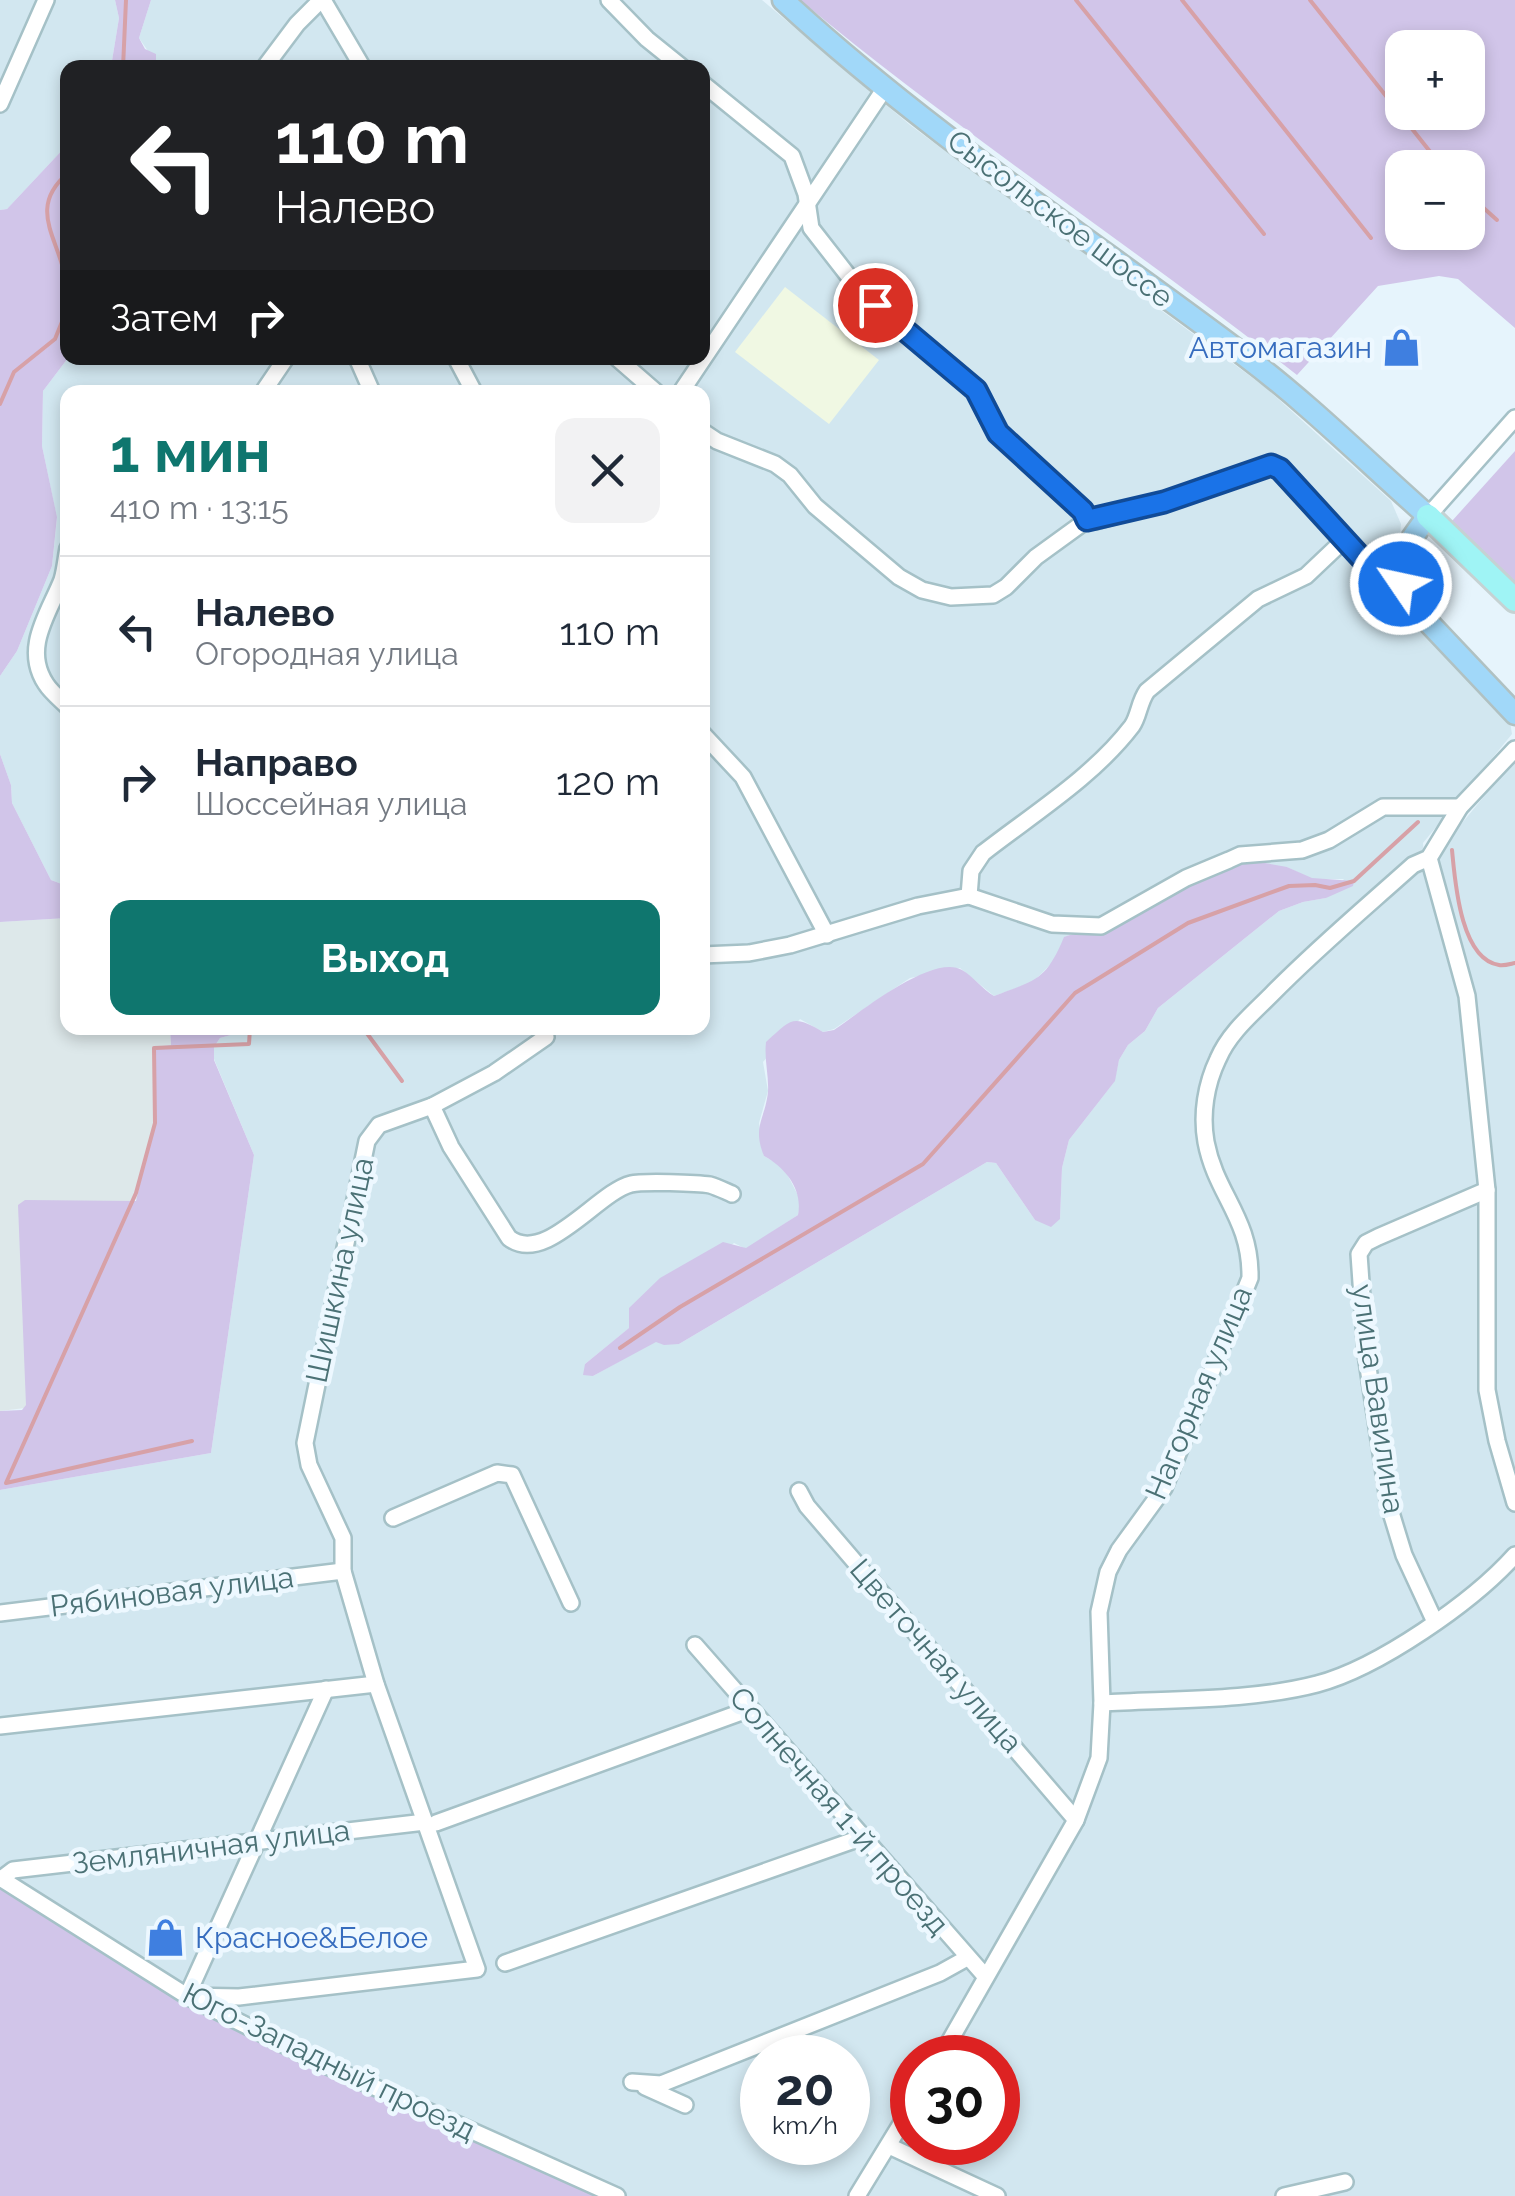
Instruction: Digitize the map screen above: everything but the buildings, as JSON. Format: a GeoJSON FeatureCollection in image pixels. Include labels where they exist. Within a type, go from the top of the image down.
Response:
{"type":"FeatureCollection","features":[{"type":"Feature","properties":{"kind":"highway","name":"Сысольское шоссе"},"geometry":{"type":"LineString","coordinates":[[1428,516],[1515,600]]}},
{"type":"Feature","properties":{"kind":"main road","name":"Сысольское шоссе"},"geometry":{"type":"LineString","coordinates":[[783,0],[885,88],[1250,359],[1428,516]]}},
{"type":"Feature","properties":{"kind":"main road"},"geometry":{"type":"LineString","coordinates":[[1428,516],[1405,548],[1400,563],[1401,584],[1411,604],[1515,714]]}},
{"type":"Feature","properties":{"kind":"street"},"geometry":{"type":"LineString","coordinates":[[0,104],[46,0]]}},
{"type":"Feature","properties":{"kind":"street"},"geometry":{"type":"LineString","coordinates":[[270,60],[322,0],[358,60]]}},
{"type":"Feature","properties":{"kind":"street"},"geometry":{"type":"LineString","coordinates":[[609,0],[673,60]]}},
{"type":"Feature","properties":{"kind":"street"},"geometry":{"type":"LineString","coordinates":[[710,347],[807,209],[885,88]]}},
{"type":"Feature","properties":{"kind":"street"},"geometry":{"type":"LineString","coordinates":[[710,89],[792,156],[801,174],[810,228],[857,288],[893,323],[976,390],[998,433],[1083,511],[1087,520]]}},
{"type":"Feature","properties":{"kind":"street"},"geometry":{"type":"LineString","coordinates":[[626,365],[648,385]]}},
{"type":"Feature","properties":{"kind":"street"},"geometry":{"type":"LineString","coordinates":[[1428,516],[1515,418]]}},
{"type":"Feature","properties":{"kind":"street"},"geometry":{"type":"LineString","coordinates":[[710,436],[775,464],[790,475],[815,506],[899,577],[922,590],[950,597],[993,595],[1087,520],[1164,502],[1271,465],[1280,469],[1376,574],[1390,583],[1401,584]]}},
{"type":"Feature","properties":{"kind":"street"},"geometry":{"type":"LineString","coordinates":[[970,896],[971,872],[984,853],[1111,750],[1136,720],[1147,691],[1258,598],[1306,576],[1344,540]]}},
{"type":"Feature","properties":{"kind":"street"},"geometry":{"type":"LineString","coordinates":[[60,583],[44,612],[37,637],[39,668],[46,684],[60,699]]}},
{"type":"Feature","properties":{"kind":"street"},"geometry":{"type":"LineString","coordinates":[[710,742],[742,777],[827,935]]}},
{"type":"Feature","properties":{"kind":"street","name":"Нагорная улица"},"geometry":{"type":"LineString","coordinates":[[953,2035],[1076,1820],[1099,1758],[1099,1612],[1108,1572],[1119,1550],[1164,1488],[1250,1278],[1245,1231],[1214,1170],[1206,1142],[1208,1086],[1218,1057],[1238,1028],[1307,958],[1413,866],[1428,858],[1460,807],[1515,749]]}},
{"type":"Feature","properties":{"kind":"street"},"geometry":{"type":"LineString","coordinates":[[710,955],[749,953],[827,935],[944,899],[970,896],[1052,924],[1101,926],[1186,878],[1240,855],[1302,850],[1329,840],[1383,806],[1460,807]]}},
{"type":"Feature","properties":{"kind":"street"},"geometry":{"type":"LineString","coordinates":[[1428,858],[1467,996],[1488,1190],[1487,1390],[1515,1503]]}},
{"type":"Feature","properties":{"kind":"street","name":"Шишкина улица"},"geometry":{"type":"LineString","coordinates":[[187,1996],[239,1997],[476,1969],[430,1823],[376,1684],[344,1571],[343,1538],[309,1465],[305,1443],[367,1141],[379,1125],[432,1106],[494,1073],[544,1035]]}},
{"type":"Feature","properties":{"kind":"street"},"geometry":{"type":"LineString","coordinates":[[432,1106],[451,1147],[516,1244],[531,1246],[558,1232],[630,1184],[711,1185],[732,1194]]}},
{"type":"Feature","properties":{"kind":"street","name":"улица Вавилина"},"geometry":{"type":"LineString","coordinates":[[1435,1622],[1404,1555],[1389,1506],[1366,1354],[1359,1254],[1366,1243],[1378,1236],[1488,1190]]}},
{"type":"Feature","properties":{"kind":"street"},"geometry":{"type":"LineString","coordinates":[[393,1518],[497,1473],[512,1475],[571,1603]]}},
{"type":"Feature","properties":{"kind":"street","name":"Цветочная улица"},"geometry":{"type":"LineString","coordinates":[[799,1491],[807,1506],[1076,1820]]}},
{"type":"Feature","properties":{"kind":"street"},"geometry":{"type":"LineString","coordinates":[[1102,1703],[1268,1694],[1322,1683],[1387,1654],[1435,1622],[1497,1574],[1515,1555]]}},
{"type":"Feature","properties":{"kind":"street","name":"Рябиновая улица"},"geometry":{"type":"LineString","coordinates":[[0,1613],[344,1571]]}},
{"type":"Feature","properties":{"kind":"street","name":"Солнечная 1-й проезд"},"geometry":{"type":"LineString","coordinates":[[695,1645],[985,1976]]}},
{"type":"Feature","properties":{"kind":"street"},"geometry":{"type":"LineString","coordinates":[[0,1726],[376,1684]]}},
{"type":"Feature","properties":{"kind":"street"},"geometry":{"type":"LineString","coordinates":[[187,1996],[326,1689]]}},
{"type":"Feature","properties":{"kind":"street","name":"Земляничная улица"},"geometry":{"type":"LineString","coordinates":[[0,1878],[13,1870],[430,1823],[750,1709]]}},
{"type":"Feature","properties":{"kind":"street"},"geometry":{"type":"LineString","coordinates":[[506,1963],[863,1837]]}},
{"type":"Feature","properties":{"kind":"street","name":"Юго-Западный проезд"},"geometry":{"type":"LineString","coordinates":[[0,1878],[187,1996],[325,2065],[617,2196]]}},
{"type":"Feature","properties":{"kind":"street"},"geometry":{"type":"LineString","coordinates":[[685,2105],[632,2082],[661,2084],[940,1973],[968,1958]]}},
{"type":"Feature","properties":{"kind":"street"},"geometry":{"type":"LineString","coordinates":[[857,2196],[889,2146],[997,2196]]}},
{"type":"Feature","properties":{"kind":"street"},"geometry":{"type":"LineString","coordinates":[[1284,2196],[1345,2182]]}},
{"type":"Feature","properties":{"kind":"shaded area"},"geometry":{"type":"Polygon","coordinates":[[[0,0],[115,0],[119,18],[112,60],[60,60],[60,152],[7,209],[0,210],[0,0]]]}},
{"type":"Feature","properties":{"kind":"shaded area"},"geometry":{"type":"Polygon","coordinates":[[[115,0],[151,0],[139,38],[145,49],[156,54],[156,60],[112,60],[119,18],[115,0]]]}},
{"type":"Feature","properties":{"kind":"shaded area"},"geometry":{"type":"Polygon","coordinates":[[[151,0],[762,0],[910,125],[1265,387],[1391,501],[1401,524],[1386,564],[1392,592],[1510,722],[1512,734],[1423,843],[1424,857],[1435,860],[1441,856],[1448,840],[1515,759],[1515,2196],[0,2196],[0,1490],[211,1453],[254,1155],[214,1059],[214,1047],[220,1038],[231,1035],[710,1035],[710,385],[60,385],[60,883],[51,880],[12,803],[11,785],[0,754],[0,676],[17,651],[52,566],[57,518],[42,446],[43,391],[63,365],[710,365],[710,60],[154,60],[139,38],[151,0]],[[1287,867],[1142,912],[1097,934],[1076,932],[1065,937],[1056,959],[1033,982],[994,996],[960,968],[910,978],[834,1029],[823,1032],[800,1019],[763,1062],[768,1091],[759,1123],[764,1156],[787,1174],[801,1201],[798,1215],[746,1249],[734,1243],[585,1364],[593,1376],[656,1341],[679,1344],[987,1162],[996,1163],[1035,1220],[1060,1219],[1062,1168],[1069,1140],[1114,1082],[1119,1060],[1128,1045],[1145,1031],[1158,1008],[1279,911],[1326,898],[1344,879],[1312,879],[1287,867]]]}},
{"type":"Feature","properties":{"kind":"shaded area"},"geometry":{"type":"Polygon","coordinates":[[[800,0],[1515,0],[1515,328],[1458,279],[1439,276],[1378,286],[1297,375],[800,0]]]}},
{"type":"Feature","properties":{"kind":"shaded area"},"geometry":{"type":"Polygon","coordinates":[[[60,152],[63,365],[43,391],[42,446],[57,517],[52,566],[17,651],[0,676],[0,210],[7,209],[60,152]]]}},
{"type":"Feature","properties":{"kind":"shaded area"},"geometry":{"type":"Polygon","coordinates":[[[785,287],[879,360],[829,424],[735,352],[785,287]]]}},
{"type":"Feature","properties":{"kind":"shaded area"},"geometry":{"type":"Polygon","coordinates":[[[1515,451],[1515,582],[1452,521],[1515,451]]]}},
{"type":"Feature","properties":{"kind":"shaded area"},"geometry":{"type":"Polygon","coordinates":[[[0,754],[11,785],[12,803],[51,880],[60,883],[60,918],[0,922],[0,754]]]}},
{"type":"Feature","properties":{"kind":"shaded area"},"geometry":{"type":"Polygon","coordinates":[[[1259,862],[1287,867],[1312,878],[1354,881],[1353,886],[1279,911],[1158,1008],[1145,1031],[1128,1045],[1119,1060],[1115,1081],[1069,1140],[1062,1168],[1060,1219],[1051,1227],[1035,1220],[996,1163],[987,1162],[679,1344],[656,1342],[593,1376],[583,1375],[585,1364],[629,1328],[629,1308],[660,1278],[723,1242],[746,1248],[798,1215],[795,1189],[786,1173],[764,1156],[759,1137],[768,1092],[766,1042],[782,1028],[798,1021],[823,1032],[834,1030],[896,987],[949,967],[962,970],[994,996],[1038,977],[1052,962],[1064,937],[1102,932],[1198,877],[1259,862]]]}},
{"type":"Feature","properties":{"kind":"shaded area"},"geometry":{"type":"Polygon","coordinates":[[[60,918],[60,1035],[170,1035],[171,1045],[153,1051],[154,1126],[139,1197],[130,1203],[25,1408],[0,1411],[0,922],[60,918]]]}},
{"type":"Feature","properties":{"kind":"shaded area"},"geometry":{"type":"Polygon","coordinates":[[[170,1035],[231,1035],[220,1038],[214,1047],[214,1060],[254,1155],[211,1453],[0,1490],[0,1411],[22,1410],[26,1405],[18,1205],[25,1200],[136,1201],[154,1126],[153,1051],[155,1047],[171,1045],[170,1035]]]}},
{"type":"Feature","properties":{"kind":"shaded area"},"geometry":{"type":"Polygon","coordinates":[[[0,1887],[187,1999],[599,2196],[0,2196],[0,1887]]]}},
{"type":"Feature","properties":{"kind":"waterway"},"geometry":{"type":"LineString","coordinates":[[123,60],[126,0]]}},
{"type":"Feature","properties":{"kind":"waterway"},"geometry":{"type":"LineString","coordinates":[[1076,0],[1264,234]]}},
{"type":"Feature","properties":{"kind":"waterway"},"geometry":{"type":"LineString","coordinates":[[1182,0],[1371,238]]}},
{"type":"Feature","properties":{"kind":"waterway"},"geometry":{"type":"LineString","coordinates":[[1310,0],[1429,150]]}},
{"type":"Feature","properties":{"kind":"waterway"},"geometry":{"type":"LineString","coordinates":[[60,181],[47,209],[60,261]]}},
{"type":"Feature","properties":{"kind":"waterway"},"geometry":{"type":"LineString","coordinates":[[1485,209],[1497,220]]}},
{"type":"Feature","properties":{"kind":"waterway"},"geometry":{"type":"LineString","coordinates":[[0,404],[14,372],[55,339],[60,327]]}},
{"type":"Feature","properties":{"kind":"waterway"},"geometry":{"type":"LineString","coordinates":[[620,1348],[680,1307],[923,1164],[1075,993],[1188,923],[1289,886],[1330,888],[1354,881],[1418,822]]}},
{"type":"Feature","properties":{"kind":"waterway"},"geometry":{"type":"LineString","coordinates":[[1452,850],[1462,916],[1476,949],[1486,960],[1499,965],[1515,963]]}},
{"type":"Feature","properties":{"kind":"waterway"},"geometry":{"type":"LineString","coordinates":[[192,1441],[6,1483],[136,1193],[155,1123],[154,1048],[249,1044],[250,1035]]}},
{"type":"Feature","properties":{"kind":"waterway"},"geometry":{"type":"LineString","coordinates":[[368,1035],[402,1081]]}},
{"type":"Feature","properties":{"kind":"place","name":"Автомагазин"},"geometry":{"type":"Point","coordinates":[1402,348]}},
{"type":"Feature","properties":{"kind":"place","name":"Красное&Белое"},"geometry":{"type":"Point","coordinates":[165,1938]}},
{"type":"Feature","properties":{"kind":"route"},"geometry":{"type":"LineString","coordinates":[[875,305],[976,390],[998,433],[1083,511],[1087,520],[1164,502],[1271,465],[1280,469],[1376,574],[1390,583],[1401,584]]}}]}
